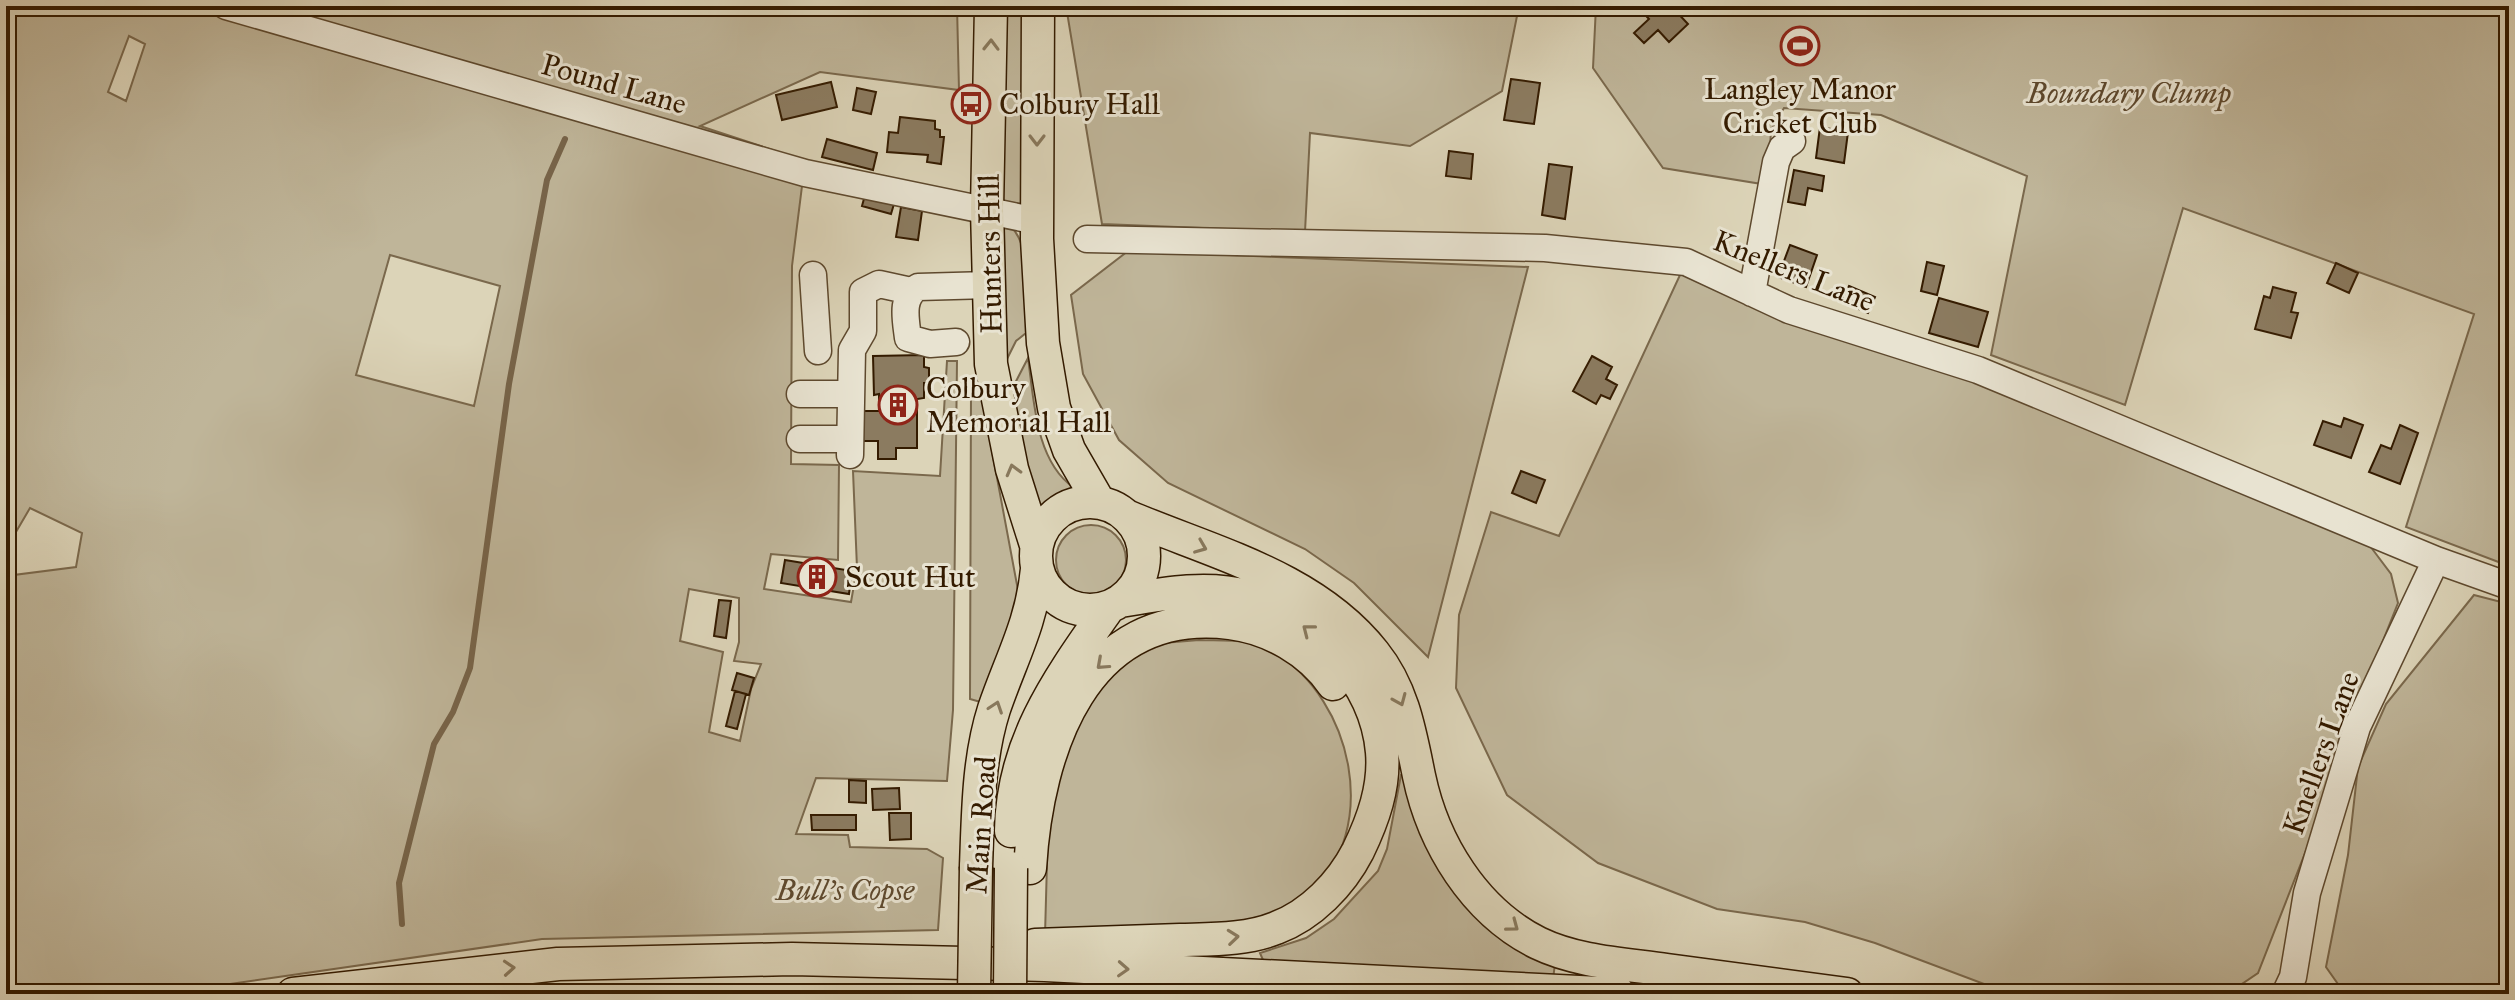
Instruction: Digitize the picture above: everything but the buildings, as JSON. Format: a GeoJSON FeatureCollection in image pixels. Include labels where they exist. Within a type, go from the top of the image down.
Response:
{"type":"FeatureCollection","features":[{"type":"Feature","properties":{"kind":"main road","name":"Hunters Hill"},"geometry":{"type":"LineString","coordinates":[[991,6],[987,209],[993,372],[1012,469],[1037,557]]}},
{"type":"Feature","properties":{"kind":"main road","name":"Hunters Hill"},"geometry":{"type":"LineString","coordinates":[[1038,6],[1037,221],[1043,343],[1054,408],[1069,450],[1099,502]]}},
{"type":"Feature","properties":{"kind":"main road"},"geometry":{"type":"LineString","coordinates":[[293,994],[558,964],[792,959],[1258,934],[1279,927],[1321,899],[1337,883],[1375,813],[1382,752],[1369,704],[1335,653],[1295,619],[1246,596],[1194,591],[1079,609],[1064,604],[1052,595],[1037,557],[1042,529],[1067,506],[1099,502],[1299,589],[1328,607],[1353,629],[1390,676],[1404,708],[1428,808],[1454,865],[1476,895],[1512,927],[1539,943],[1591,960],[1847,994]]}},
{"type":"Feature","properties":{"kind":"main road"},"geometry":{"type":"LineString","coordinates":[[1115,604],[1132,590],[1145,561],[1138,530],[1129,517]]}},
{"type":"Feature","properties":{"kind":"main road","name":"Main Road"},"geometry":{"type":"LineString","coordinates":[[974,994],[978,789],[994,710],[1033,605],[1037,557]]}},
{"type":"Feature","properties":{"kind":"main road","name":"Main Road"},"geometry":{"type":"LineString","coordinates":[[1010,994],[1020,868],[1011,825],[1017,779],[1047,696],[1115,604]]}},
{"type":"Feature","properties":{"kind":"main road"},"geometry":{"type":"LineString","coordinates":[[1021,994],[1020,868],[1041,779],[1057,734],[1082,686],[1098,665],[1142,636],[1192,622],[1213,621],[1260,630],[1294,648],[1326,673],[1343,697],[1361,738],[1367,784],[1359,847]]}},
{"type":"Feature","properties":{"kind":"main road"},"geometry":{"type":"LineString","coordinates":[[792,959],[1045,965],[1619,994]]}},
{"type":"Feature","properties":{"kind":"street","name":"Pound Lane"},"geometry":{"type":"LineString","coordinates":[[226,6],[805,173],[1037,221]]}},
{"type":"Feature","properties":{"kind":"street"},"geometry":{"type":"LineString","coordinates":[[1752,293],[1776,162],[1782,148],[1792,141]]}},
{"type":"Feature","properties":{"kind":"street","name":"Knellers Lane"},"geometry":{"type":"LineString","coordinates":[[1087,239],[1545,248],[1686,262],[1789,310],[1978,370],[2436,560],[2509,586]]}},
{"type":"Feature","properties":{"kind":"street"},"geometry":{"type":"LineString","coordinates":[[813,275],[810,351],[852,350]]}},
{"type":"Feature","properties":{"kind":"street"},"geometry":{"type":"LineString","coordinates":[[800,439],[850,447],[852,350],[863,331],[863,292],[879,284],[911,291]]}},
{"type":"Feature","properties":{"kind":"street"},"geometry":{"type":"LineString","coordinates":[[956,342],[930,344],[908,338],[905,305],[911,291],[918,287],[989,285]]}},
{"type":"Feature","properties":{"kind":"street"},"geometry":{"type":"LineString","coordinates":[[800,394],[851,394]]}},
{"type":"Feature","properties":{"kind":"street","name":"Knellers Lane"},"geometry":{"type":"LineString","coordinates":[[2291,988],[2307,893],[2357,727],[2436,560]]}},
{"type":"Feature","properties":{"kind":"green space","name":"Bull's Copse"},"geometry":{"type":"Polygon","coordinates":[[[6,6],[957,6],[959,90],[820,72],[700,126],[797,158],[802,186],[792,266],[791,464],[839,465],[838,560],[771,554],[764,589],[851,602],[857,568],[853,471],[940,476],[947,361],[957,361],[953,710],[947,781],[816,778],[796,834],[848,835],[850,847],[927,849],[943,858],[938,930],[542,939],[161,994],[6,994],[6,611],[14,575],[76,567],[82,533],[30,508],[6,549],[6,6]],[[129,36],[108,92],[126,101],[145,44],[129,36]],[[390,255],[356,375],[474,406],[500,286],[390,255]],[[689,589],[680,641],[723,652],[709,732],[740,741],[751,689],[761,664],[734,661],[739,642],[739,598],[689,589]]]}},
{"type":"Feature","properties":{"kind":"green space"},"geometry":{"type":"Polygon","coordinates":[[[1002,6],[1024,6],[1023,210],[998,199],[1002,6]]]}},
{"type":"Feature","properties":{"kind":"green space"},"geometry":{"type":"Polygon","coordinates":[[[1066,6],[1519,6],[1502,91],[1410,146],[1310,133],[1305,232],[1102,224],[1066,6]]]}},
{"type":"Feature","properties":{"kind":"green space","name":"Boundary Clump"},"geometry":{"type":"Polygon","coordinates":[[[1596,6],[2509,6],[2509,566],[2406,527],[2474,314],[2183,208],[2125,405],[1991,355],[2027,176],[1881,115],[1784,108],[1771,130],[1768,185],[1663,168],[1593,68],[1596,6]]]}},
{"type":"Feature","properties":{"kind":"green space"},"geometry":{"type":"Polygon","coordinates":[[[999,220],[1011,226],[1019,238],[1024,252],[1027,286],[1026,333],[1016,341],[1003,367],[999,220]]]}},
{"type":"Feature","properties":{"kind":"green space"},"geometry":{"type":"Polygon","coordinates":[[[1128,251],[1528,267],[1428,657],[1354,583],[1305,549],[1168,483],[1119,440],[1083,374],[1071,295],[1128,251]]]}},
{"type":"Feature","properties":{"kind":"green space"},"geometry":{"type":"Polygon","coordinates":[[[1686,262],[1978,370],[2367,542],[2391,574],[2398,603],[2335,761],[2307,848],[2258,973],[2227,994],[2116,994],[1984,984],[1875,943],[1805,922],[1717,909],[1598,863],[1507,795],[1456,688],[1459,615],[1491,512],[1559,536],[1686,262]]]}},
{"type":"Feature","properties":{"kind":"green space"},"geometry":{"type":"Polygon","coordinates":[[[1028,358],[1038,428],[1051,461],[1073,487],[1048,501],[1038,511],[1006,390],[1013,387],[1028,358]]]}},
{"type":"Feature","properties":{"kind":"green space"},"geometry":{"type":"Polygon","coordinates":[[[981,392],[1020,601],[984,703],[970,699],[971,393],[981,392]]]}},
{"type":"Feature","properties":{"kind":"green space"},"geometry":{"type":"Polygon","coordinates":[[[1091,525],[1116,535],[1126,560],[1116,585],[1091,595],[1066,585],[1056,560],[1066,535],[1091,525]]]}},
{"type":"Feature","properties":{"kind":"green space"},"geometry":{"type":"Polygon","coordinates":[[[2474,595],[2509,604],[2509,994],[2345,994],[2326,967],[2348,855],[2358,767],[2386,704],[2474,595]]]}},
{"type":"Feature","properties":{"kind":"green space"},"geometry":{"type":"Polygon","coordinates":[[[1238,641],[1266,648],[1302,674],[1323,701],[1339,733],[1348,767],[1351,802],[1345,836],[1332,867],[1305,898],[1259,921],[1244,925],[1045,935],[1048,826],[1055,775],[1077,726],[1102,683],[1133,655],[1163,643],[1238,641]]]}},
{"type":"Feature","properties":{"kind":"green space"},"geometry":{"type":"Polygon","coordinates":[[[1410,770],[1431,847],[1555,964],[1553,979],[1266,967],[1260,953],[1306,938],[1334,919],[1378,871],[1387,849],[1401,775],[1410,770]]]}},
{"type":"Feature","properties":{"kind":"waterway"},"geometry":{"type":"LineString","coordinates":[[402,924],[399,883],[434,744],[453,712],[470,668],[509,384],[547,180],[565,139]]}},
{"type":"Feature","properties":{"kind":"place","name":"Langley Manor Cricket Club"},"geometry":{"type":"Point","coordinates":[1800,46]}},
{"type":"Feature","properties":{"kind":"place","name":"Colbury Hall"},"geometry":{"type":"Point","coordinates":[971,104]}},
{"type":"Feature","properties":{"kind":"place","name":"Colbury Memorial Hall"},"geometry":{"type":"Point","coordinates":[898,405]}},
{"type":"Feature","properties":{"kind":"place","name":"Scout Hut"},"geometry":{"type":"Point","coordinates":[817,577]}}]}
